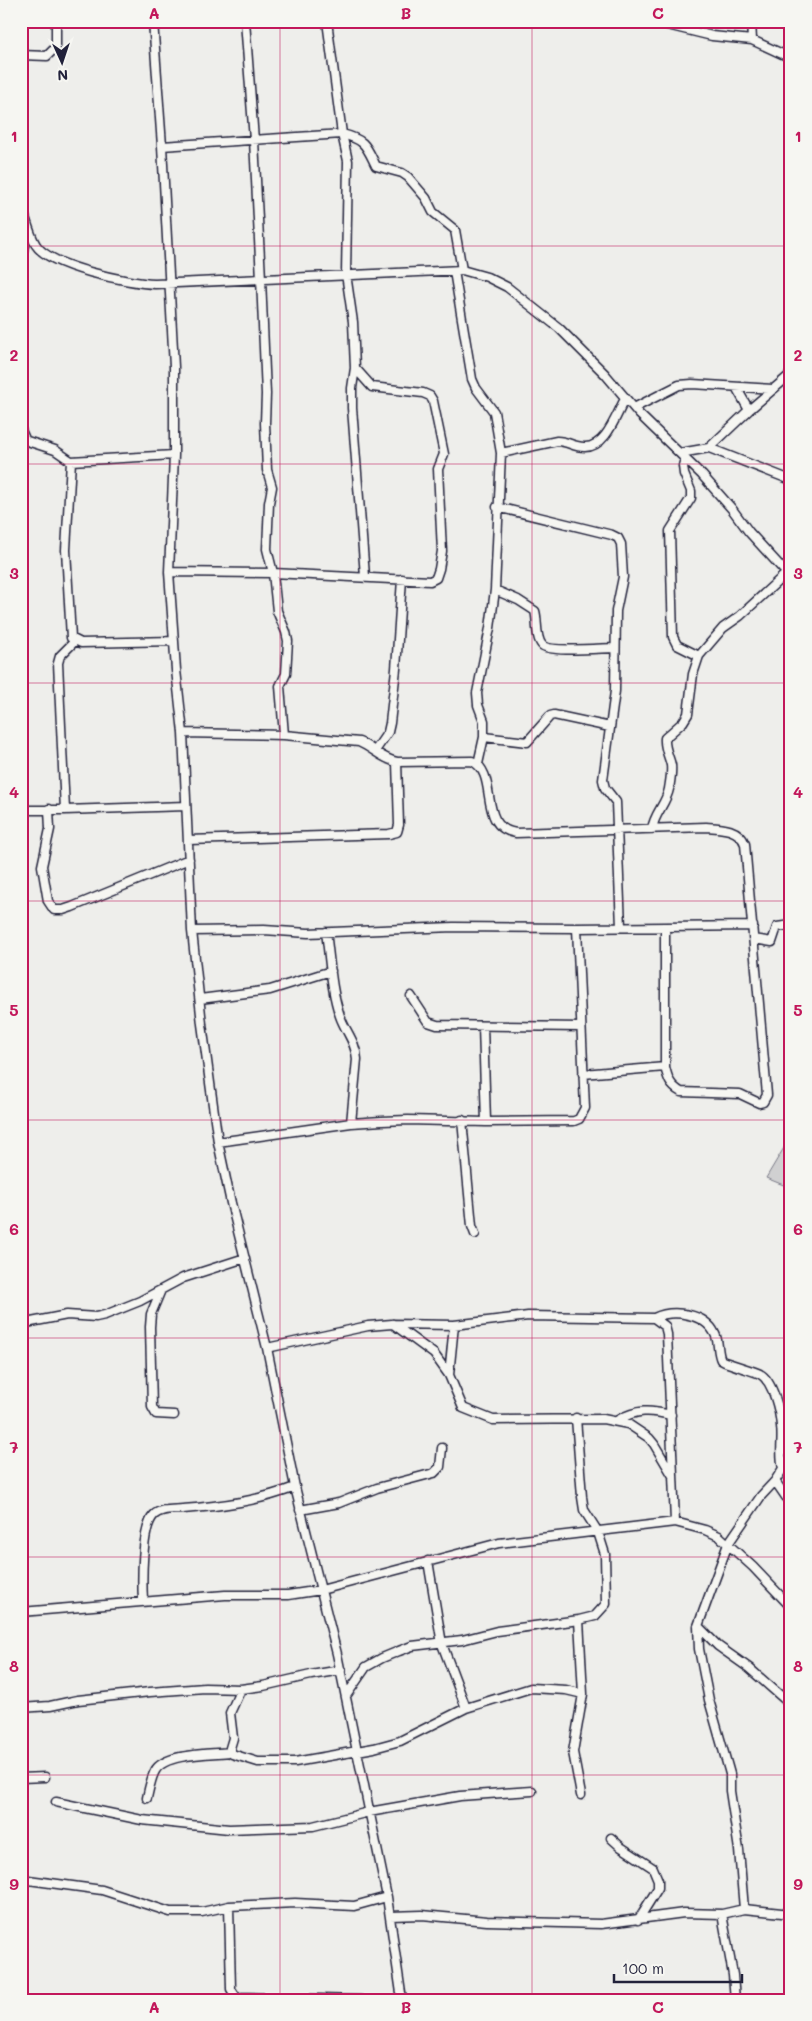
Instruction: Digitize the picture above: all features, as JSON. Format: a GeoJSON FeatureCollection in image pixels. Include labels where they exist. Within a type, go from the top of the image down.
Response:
{"type":"FeatureCollection","features":[{"type":"Feature","properties":{"kind":"street"},"geometry":{"type":"LineString","coordinates":[[21,55],[47,56],[56,47],[56,21]]}},
{"type":"Feature","properties":{"kind":"street"},"geometry":{"type":"LineString","coordinates":[[152,21],[162,146],[174,367],[174,455],[169,572],[183,733],[192,931],[218,1142],[267,1348],[300,1510],[341,1670],[387,1897],[402,2000]]}},
{"type":"Feature","properties":{"kind":"street"},"geometry":{"type":"LineString","coordinates":[[244,21],[254,140],[262,279],[267,470],[272,487],[267,549],[274,572],[277,611],[288,641],[286,674],[280,686],[284,735]]}},
{"type":"Feature","properties":{"kind":"street"},"geometry":{"type":"LineString","coordinates":[[328,21],[342,134],[348,161],[346,274],[353,322],[355,368],[352,408],[366,576]]}},
{"type":"Feature","properties":{"kind":"street"},"geometry":{"type":"LineString","coordinates":[[651,21],[712,36],[752,40],[791,58]]}},
{"type":"Feature","properties":{"kind":"street"},"geometry":{"type":"LineString","coordinates":[[751,21],[752,40]]}},
{"type":"Feature","properties":{"kind":"street"},"geometry":{"type":"LineString","coordinates":[[162,146],[342,134],[352,137],[369,149],[376,166],[402,173],[419,188],[433,212],[455,230],[458,271],[472,379],[494,412],[501,453],[497,508],[495,590],[490,628],[477,692],[478,705],[484,721],[484,737],[478,764]]}},
{"type":"Feature","properties":{"kind":"street"},"geometry":{"type":"LineString","coordinates":[[21,205],[35,244],[42,252],[51,258],[99,274],[135,283],[458,271],[487,277],[507,287],[559,328],[605,374],[634,408],[702,475],[732,509],[749,532],[789,573],[740,616],[723,628],[699,656],[693,674],[688,714],[683,722],[665,738],[664,745],[671,771],[670,785],[666,801],[654,818],[652,829]]}},
{"type":"Feature","properties":{"kind":"street"},"geometry":{"type":"LineString","coordinates":[[21,259],[28,225]]}},
{"type":"Feature","properties":{"kind":"street"},"geometry":{"type":"LineString","coordinates":[[169,572],[274,572],[434,580],[439,569],[442,551],[438,468],[444,454],[430,396],[415,392],[372,387],[355,368]]}},
{"type":"Feature","properties":{"kind":"street"},"geometry":{"type":"LineString","coordinates":[[683,455],[709,448],[791,374]]}},
{"type":"Feature","properties":{"kind":"street"},"geometry":{"type":"LineString","coordinates":[[634,408],[679,385],[773,389]]}},
{"type":"Feature","properties":{"kind":"street"},"geometry":{"type":"LineString","coordinates":[[736,387],[749,410]]}},
{"type":"Feature","properties":{"kind":"street"},"geometry":{"type":"LineString","coordinates":[[501,453],[557,441],[564,441],[583,448],[595,445],[603,439],[626,399]]}},
{"type":"Feature","properties":{"kind":"street"},"geometry":{"type":"LineString","coordinates":[[21,430],[23,439],[54,450],[71,461],[174,455]]}},
{"type":"Feature","properties":{"kind":"street"},"geometry":{"type":"LineString","coordinates":[[709,448],[791,480]]}},
{"type":"Feature","properties":{"kind":"street"},"geometry":{"type":"LineString","coordinates":[[683,455],[683,469],[691,490],[691,498],[670,531],[673,637],[677,645],[699,656]]}},
{"type":"Feature","properties":{"kind":"street"},"geometry":{"type":"LineString","coordinates":[[71,461],[66,550],[70,634],[74,641]]}},
{"type":"Feature","properties":{"kind":"street"},"geometry":{"type":"LineString","coordinates":[[497,508],[618,538],[622,544],[623,577],[616,611],[615,691],[603,780],[605,788],[616,802],[621,927]]}},
{"type":"Feature","properties":{"kind":"street"},"geometry":{"type":"LineString","coordinates":[[376,751],[388,732],[390,724],[402,579]]}},
{"type":"Feature","properties":{"kind":"street"},"geometry":{"type":"LineString","coordinates":[[495,590],[518,600],[535,611],[540,641],[545,647],[560,650],[615,648]]}},
{"type":"Feature","properties":{"kind":"street"},"geometry":{"type":"LineString","coordinates":[[65,810],[58,663],[60,656],[74,641],[174,641]]}},
{"type":"Feature","properties":{"kind":"street"},"geometry":{"type":"LineString","coordinates":[[484,737],[527,742],[554,714],[610,727]]}},
{"type":"Feature","properties":{"kind":"street"},"geometry":{"type":"LineString","coordinates":[[183,733],[284,735],[359,742],[388,760],[397,762],[472,761],[478,764],[482,771],[494,816],[500,828],[506,832],[719,828],[729,830],[743,838],[746,844],[767,1096],[764,1102],[759,1102],[740,1094],[681,1092],[671,1084],[665,1067],[665,927]]}},
{"type":"Feature","properties":{"kind":"street"},"geometry":{"type":"LineString","coordinates":[[188,840],[389,834],[397,832],[399,825],[397,762]]}},
{"type":"Feature","properties":{"kind":"street"},"geometry":{"type":"LineString","coordinates":[[21,810],[186,806]]}},
{"type":"Feature","properties":{"kind":"street"},"geometry":{"type":"LineString","coordinates":[[49,809],[50,829],[42,866],[48,901],[54,910],[72,907],[189,859]]}},
{"type":"Feature","properties":{"kind":"street"},"geometry":{"type":"LineString","coordinates":[[754,939],[772,942],[777,927],[791,925]]}},
{"type":"Feature","properties":{"kind":"street"},"geometry":{"type":"LineString","coordinates":[[192,931],[264,930],[308,933],[453,926],[577,928],[753,926]]}},
{"type":"Feature","properties":{"kind":"street"},"geometry":{"type":"LineString","coordinates":[[218,1142],[351,1123],[408,1120],[486,1122],[574,1121],[579,1119],[585,1108],[577,928]]}},
{"type":"Feature","properties":{"kind":"street"},"geometry":{"type":"LineString","coordinates":[[326,932],[340,1018],[356,1050],[357,1059],[351,1123]]}},
{"type":"Feature","properties":{"kind":"street"},"geometry":{"type":"LineString","coordinates":[[200,999],[270,990],[331,971]]}},
{"type":"Feature","properties":{"kind":"street"},"geometry":{"type":"LineString","coordinates":[[411,996],[424,1017],[432,1024],[581,1026]]}},
{"type":"Feature","properties":{"kind":"street"},"geometry":{"type":"LineString","coordinates":[[483,1026],[486,1122]]}},
{"type":"Feature","properties":{"kind":"street"},"geometry":{"type":"LineString","coordinates":[[584,1074],[665,1067]]}},
{"type":"Feature","properties":{"kind":"street"},"geometry":{"type":"LineString","coordinates":[[462,1120],[472,1226],[475,1234]]}},
{"type":"Feature","properties":{"kind":"street"},"geometry":{"type":"LineString","coordinates":[[21,1324],[67,1314],[96,1317],[140,1301],[183,1278],[245,1258]]}},
{"type":"Feature","properties":{"kind":"street"},"geometry":{"type":"LineString","coordinates":[[161,1290],[151,1314],[152,1407],[156,1414],[174,1415]]}},
{"type":"Feature","properties":{"kind":"street"},"geometry":{"type":"LineString","coordinates":[[654,1318],[661,1315],[688,1314],[708,1323],[716,1335],[721,1360],[724,1363],[747,1368],[763,1376],[772,1389],[781,1425],[781,1459],[783,1468]]}},
{"type":"Feature","properties":{"kind":"street"},"geometry":{"type":"LineString","coordinates":[[267,1348],[368,1326],[392,1324],[454,1325],[528,1316],[654,1318],[661,1321],[665,1326],[667,1334],[675,1522]]}},
{"type":"Feature","properties":{"kind":"street"},"geometry":{"type":"LineString","coordinates":[[392,1324],[434,1354],[449,1375],[463,1408],[493,1420],[576,1418],[618,1420],[628,1424],[649,1438],[674,1478]]}},
{"type":"Feature","properties":{"kind":"street"},"geometry":{"type":"LineString","coordinates":[[449,1375],[454,1325]]}},
{"type":"Feature","properties":{"kind":"street"},"geometry":{"type":"LineString","coordinates":[[618,1420],[628,1414],[649,1410],[671,1415]]}},
{"type":"Feature","properties":{"kind":"street"},"geometry":{"type":"LineString","coordinates":[[346,1696],[366,1667],[382,1658],[412,1646],[442,1644],[498,1631],[579,1620],[595,1616],[606,1604],[605,1554],[598,1532],[584,1510],[576,1418]]}},
{"type":"Feature","properties":{"kind":"street"},"geometry":{"type":"LineString","coordinates":[[300,1510],[339,1503],[377,1488],[434,1473],[440,1468],[442,1448]]}},
{"type":"Feature","properties":{"kind":"street"},"geometry":{"type":"LineString","coordinates":[[744,1909],[739,1850],[730,1791],[730,1774],[709,1700],[699,1649],[698,1626],[728,1544],[761,1496],[775,1481],[791,1456]]}},
{"type":"Feature","properties":{"kind":"street"},"geometry":{"type":"LineString","coordinates":[[775,1481],[791,1501]]}},
{"type":"Feature","properties":{"kind":"street"},"geometry":{"type":"LineString","coordinates":[[143,1601],[141,1570],[147,1529],[152,1517],[160,1511],[208,1507],[271,1497],[295,1487]]}},
{"type":"Feature","properties":{"kind":"street"},"geometry":{"type":"LineString","coordinates":[[21,1612],[225,1595],[277,1596],[321,1590],[498,1543],[675,1522],[719,1536],[791,1607]]}},
{"type":"Feature","properties":{"kind":"street"},"geometry":{"type":"LineString","coordinates":[[428,1561],[442,1644],[466,1708]]}},
{"type":"Feature","properties":{"kind":"street"},"geometry":{"type":"LineString","coordinates":[[579,1620],[583,1694],[573,1752],[581,1795]]}},
{"type":"Feature","properties":{"kind":"street"},"geometry":{"type":"LineString","coordinates":[[698,1626],[718,1646],[749,1668],[791,1704]]}},
{"type":"Feature","properties":{"kind":"street"},"geometry":{"type":"LineString","coordinates":[[21,1708],[50,1706],[78,1700],[150,1692],[263,1686],[311,1674],[341,1670]]}},
{"type":"Feature","properties":{"kind":"street"},"geometry":{"type":"LineString","coordinates":[[230,1752],[233,1738],[230,1712],[241,1688]]}},
{"type":"Feature","properties":{"kind":"street"},"geometry":{"type":"LineString","coordinates":[[147,1798],[155,1769],[167,1760],[230,1752],[258,1762],[295,1762],[374,1748],[410,1737],[466,1708],[531,1688],[566,1690],[583,1694]]}},
{"type":"Feature","properties":{"kind":"street"},"geometry":{"type":"LineString","coordinates":[[21,1778],[45,1777]]}},
{"type":"Feature","properties":{"kind":"street"},"geometry":{"type":"LineString","coordinates":[[56,1802],[142,1820],[229,1829],[313,1826],[369,1812],[460,1796],[532,1791]]}},
{"type":"Feature","properties":{"kind":"street"},"geometry":{"type":"LineString","coordinates":[[611,1838],[621,1847],[653,1868],[658,1880],[658,1888],[638,1920]]}},
{"type":"Feature","properties":{"kind":"street"},"geometry":{"type":"LineString","coordinates":[[21,1879],[102,1890],[170,1912],[202,1912],[229,1906],[295,1903],[354,1906],[387,1897]]}},
{"type":"Feature","properties":{"kind":"street"},"geometry":{"type":"LineString","coordinates":[[229,1906],[231,1989],[236,1997],[361,2000]]}},
{"type":"Feature","properties":{"kind":"street"},"geometry":{"type":"LineString","coordinates":[[390,1916],[422,1914],[487,1921],[601,1924],[684,1913],[722,1914],[744,1909],[791,1914]]}},
{"type":"Feature","properties":{"kind":"street"},"geometry":{"type":"LineString","coordinates":[[722,1914],[733,1975],[734,2000]]}},
{"type":"Feature","properties":{"kind":"shaded area"},"geometry":{"type":"Polygon","coordinates":[[[791,1136],[791,1188],[766,1178],[791,1136]]]}}]}
